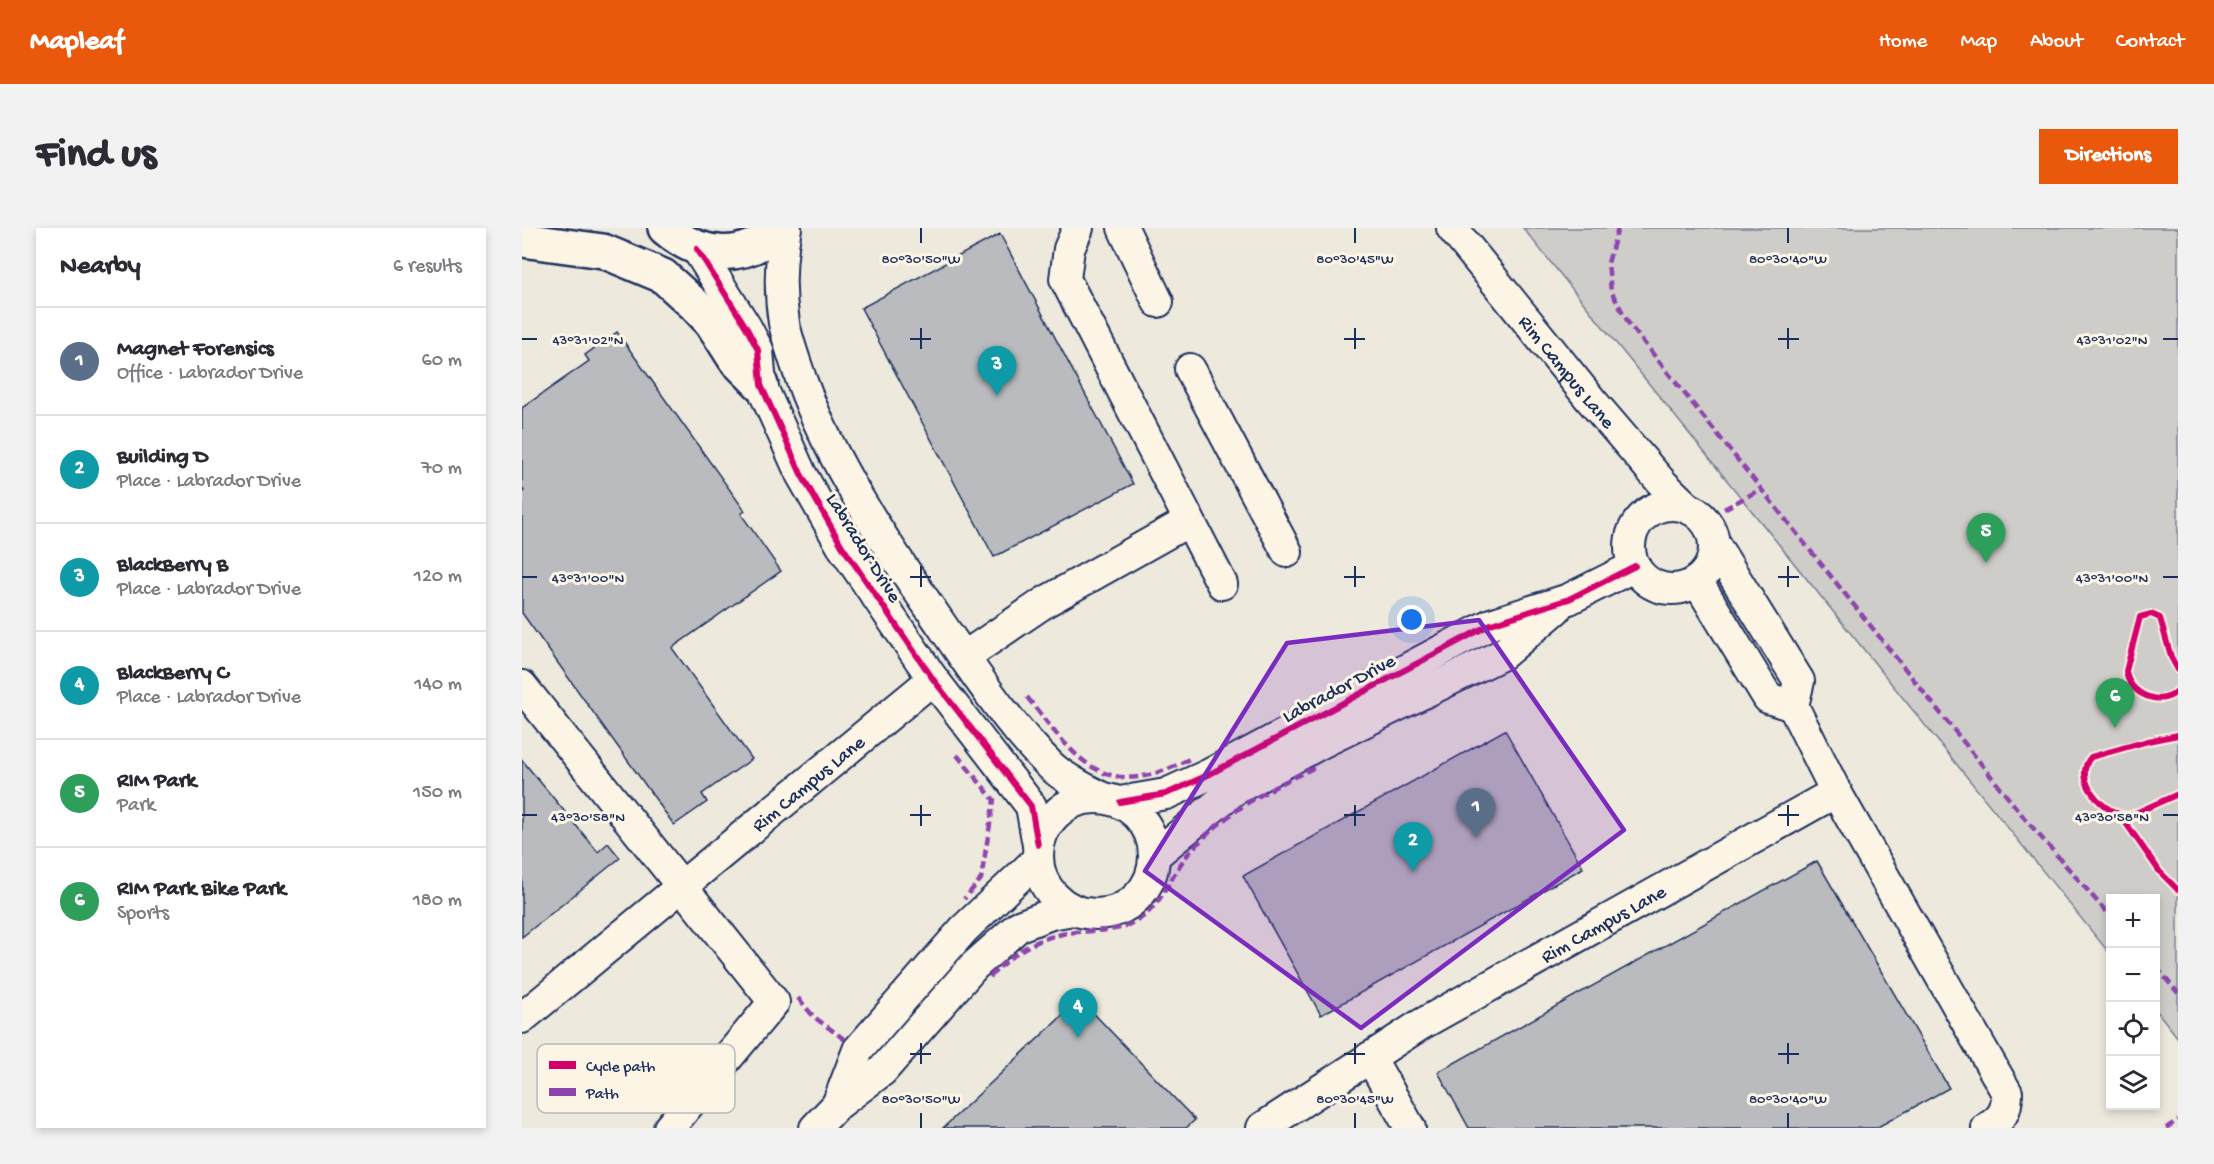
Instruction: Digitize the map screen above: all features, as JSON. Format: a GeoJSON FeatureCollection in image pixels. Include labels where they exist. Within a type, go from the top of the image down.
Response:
{"type":"FeatureCollection","features":[{"type":"Feature","properties":{"kind":"main road"},"geometry":{"type":"LineString","coordinates":[[522,230],[531,228]]}},
{"type":"Feature","properties":{"kind":"main road"},"geometry":{"type":"LineString","coordinates":[[665,228],[678,240],[697,249],[722,253],[747,249],[770,237],[779,228]]}},
{"type":"Feature","properties":{"kind":"main road"},"geometry":{"type":"LineString","coordinates":[[522,240],[603,251],[663,276],[712,323],[735,359],[761,385]]}},
{"type":"Feature","properties":{"kind":"street","name":"Labrador Drive"},"geometry":{"type":"LineString","coordinates":[[786,228],[781,268],[784,323],[811,406],[830,448],[874,524],[964,657],[1033,748],[1054,769],[1110,800],[1166,794],[1491,624],[1569,599],[1635,566]]}},
{"type":"Feature","properties":{"kind":"street"},"geometry":{"type":"LineString","coordinates":[[1078,228],[1069,249],[1065,279],[1222,585]]}},
{"type":"Feature","properties":{"kind":"street"},"geometry":{"type":"LineString","coordinates":[[1122,228],[1158,302]]}},
{"type":"Feature","properties":{"kind":"street","name":"Rim Campus Lane"},"geometry":{"type":"LineString","coordinates":[[1452,228],[1591,400],[1663,484],[1689,508]]}},
{"type":"Feature","properties":{"kind":"street","name":"Labrador Drive"},"geometry":{"type":"LineString","coordinates":[[697,249],[734,305],[758,350],[761,385],[801,474],[842,546],[933,679],[1031,806],[1038,852]]}},
{"type":"Feature","properties":{"kind":"street"},"geometry":{"type":"LineString","coordinates":[[1190,369],[1287,552]]}},
{"type":"Feature","properties":{"kind":"street"},"geometry":{"type":"LineString","coordinates":[[1715,545],[1713,559],[1707,572],[1697,582],[1684,588],[1669,589],[1655,586],[1643,577],[1631,556],[1632,536],[1642,518],[1650,512],[1669,506],[1689,508],[1707,523],[1715,545],[1799,681],[1793,706],[1836,792],[2007,1093],[2007,1108],[1998,1122],[1987,1128]]}},
{"type":"Feature","properties":{"kind":"street"},"geometry":{"type":"LineString","coordinates":[[964,657],[1046,602],[1189,521]]}},
{"type":"Feature","properties":{"kind":"street"},"geometry":{"type":"LineString","coordinates":[[1697,582],[1768,698],[1793,706]]}},
{"type":"Feature","properties":{"kind":"street","name":"Labrador Drive"},"geometry":{"type":"LineString","coordinates":[[1154,856],[1234,790],[1323,742],[1503,654],[1569,599]]}},
{"type":"Feature","properties":{"kind":"street","name":"Rim Campus Lane"},"geometry":{"type":"LineString","coordinates":[[522,1018],[933,679]]}},
{"type":"Feature","properties":{"kind":"street"},"geometry":{"type":"LineString","coordinates":[[522,686],[774,1002],[735,1049]]}},
{"type":"Feature","properties":{"kind":"street","name":"Rim Campus Lane"},"geometry":{"type":"LineString","coordinates":[[1262,1128],[1420,1025],[1836,792]]}},
{"type":"Feature","properties":{"kind":"street"},"geometry":{"type":"LineString","coordinates":[[1076,800],[1110,800],[1130,808],[1145,824],[1150,834],[1154,867],[1145,888],[1118,910],[1095,914],[1073,910],[1059,902],[1048,890],[1040,875],[1038,852],[1044,828],[1055,813],[1076,800]]}},
{"type":"Feature","properties":{"kind":"street"},"geometry":{"type":"LineString","coordinates":[[837,1105],[858,1050],[964,929],[1038,852]]}},
{"type":"Feature","properties":{"kind":"street"},"geometry":{"type":"LineString","coordinates":[[815,1128],[837,1105],[882,1071],[974,966],[1019,926],[1051,914],[1073,910]]}},
{"type":"Feature","properties":{"kind":"street"},"geometry":{"type":"LineString","coordinates":[[1371,1057],[1410,1128]]}},
{"type":"Feature","properties":{"kind":"street"},"geometry":{"type":"LineString","coordinates":[[669,1128],[682,1113]]}},
{"type":"Feature","properties":{"kind":"highlighted area"},"geometry":{"type":"Polygon","coordinates":[[[1479,620],[1624,830],[1361,1028],[1145,871],[1287,643],[1479,620]]]}},
{"type":"Feature","properties":{"kind":"shaded area"},"geometry":{"type":"Polygon","coordinates":[[[1523,228],[2178,228],[2178,1038],[2160,1015],[2160,894],[2106,894],[2106,949],[1523,228]]]}},
{"type":"Feature","properties":{"kind":"building"},"geometry":{"type":"Polygon","coordinates":[[[1000,234],[1133,484],[994,557],[861,308],[1000,234]]]}},
{"type":"Feature","properties":{"kind":"building"},"geometry":{"type":"Polygon","coordinates":[[[617,332],[745,511],[741,514],[781,571],[672,648],[752,759],[702,794],[707,802],[674,825],[522,613],[522,493],[524,491],[522,488],[522,408],[589,361],[585,355],[617,332]]]}},
{"type":"Feature","properties":{"kind":"building"},"geometry":{"type":"Polygon","coordinates":[[[1505,730],[1583,868],[1321,1015],[1243,876],[1505,730]]]}},
{"type":"Feature","properties":{"kind":"building"},"geometry":{"type":"Polygon","coordinates":[[[522,760],[598,852],[608,843],[620,858],[522,937],[522,760]]]}},
{"type":"Feature","properties":{"kind":"building"},"geometry":{"type":"Polygon","coordinates":[[[1817,861],[1949,1088],[1876,1128],[1469,1128],[1438,1072],[1817,861]]]}},
{"type":"Feature","properties":{"kind":"building"},"geometry":{"type":"Polygon","coordinates":[[[1080,999],[1195,1120],[1186,1128],[943,1128],[1080,999]]]}},
{"type":"Feature","properties":{"kind":"marked path"},"geometry":{"type":"LineString","coordinates":[[1618,228],[1608,263],[1611,291],[1629,324],[2026,820],[2106,911]]}},
{"type":"Feature","properties":{"kind":"marked path"},"geometry":{"type":"LineString","coordinates":[[1724,509],[1761,489]]}},
{"type":"Feature","properties":{"kind":"marked path"},"geometry":{"type":"LineString","coordinates":[[1027,697],[1078,756],[1096,769],[1114,776],[1136,777],[1161,771],[1191,758]]}},
{"type":"Feature","properties":{"kind":"marked path"},"geometry":{"type":"LineString","coordinates":[[957,755],[994,800],[981,879],[964,899]]}},
{"type":"Feature","properties":{"kind":"marked path"},"geometry":{"type":"LineString","coordinates":[[990,977],[1008,959],[1040,941],[1064,934],[1114,929],[1135,922],[1159,900],[1188,854],[1216,826],[1247,803],[1316,767]]}},
{"type":"Feature","properties":{"kind":"marked path"},"geometry":{"type":"LineString","coordinates":[[2160,972],[2178,993]]}},
{"type":"Feature","properties":{"kind":"marked path"},"geometry":{"type":"LineString","coordinates":[[798,998],[814,1017],[848,1042]]}},
{"type":"Feature","properties":{"kind":"marked path"},"geometry":{"type":"LineString","coordinates":[[2166,1128],[2178,1120]]}},
{"type":"Feature","properties":{"kind":"cycle path"},"geometry":{"type":"LineString","coordinates":[[697,249],[758,350],[761,385],[801,474],[842,546],[933,679],[1031,806],[1038,845]]}},
{"type":"Feature","properties":{"kind":"cycle path"},"geometry":{"type":"LineString","coordinates":[[1120,802],[1166,794],[1208,775],[1491,624],[1569,599],[1635,566]]}},
{"type":"Feature","properties":{"kind":"cycle path"},"geometry":{"type":"LineString","coordinates":[[2178,670],[2171,657],[2160,618],[2151,614],[2140,617],[2126,671],[2128,679],[2139,692],[2155,698],[2171,696],[2178,690]]}},
{"type":"Feature","properties":{"kind":"cycle path"},"geometry":{"type":"LineString","coordinates":[[2178,735],[2091,757],[2086,766],[2085,776],[2088,785],[2101,803],[2110,810],[2129,816],[2178,794]]}},
{"type":"Feature","properties":{"kind":"cycle path"},"geometry":{"type":"LineString","coordinates":[[2121,816],[2160,872],[2178,890]]}},
{"type":"Feature","properties":{"kind":"place","name":"BlackBerry B"},"geometry":{"type":"Point","coordinates":[997,396]}},
{"type":"Feature","properties":{"kind":"place","name":"RIM Park"},"geometry":{"type":"Point","coordinates":[1986,563]}},
{"type":"Feature","properties":{"kind":"place","name":"RIM Park Bike Park"},"geometry":{"type":"Point","coordinates":[2115,728]}},
{"type":"Feature","properties":{"kind":"place","name":"Magnet Forensics"},"geometry":{"type":"Point","coordinates":[1476,838]}},
{"type":"Feature","properties":{"kind":"place","name":"Building D"},"geometry":{"type":"Point","coordinates":[1413,872]}},
{"type":"Feature","properties":{"kind":"place","name":"BlackBerry C"},"geometry":{"type":"Point","coordinates":[1078,1038]}}]}
